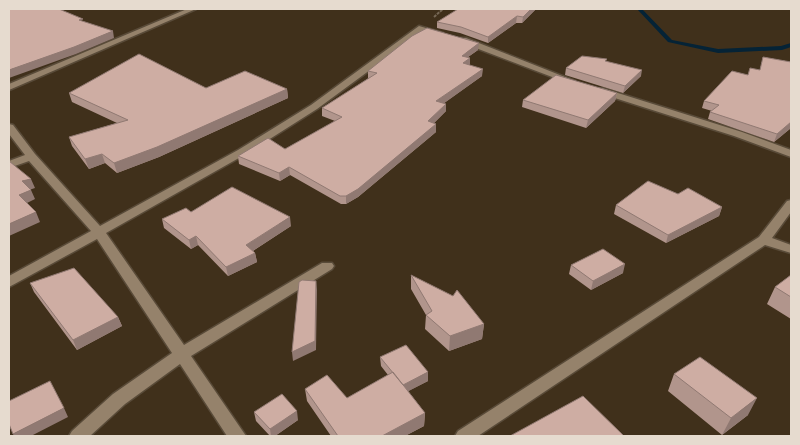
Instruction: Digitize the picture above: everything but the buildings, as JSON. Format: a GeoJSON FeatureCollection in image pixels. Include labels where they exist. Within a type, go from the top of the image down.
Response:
{"type":"FeatureCollection","features":[{"type":"Feature","properties":{"kind":"street"},"geometry":{"type":"LineString","coordinates":[[9,87],[190,10]]}},
{"type":"Feature","properties":{"kind":"street"},"geometry":{"type":"LineString","coordinates":[[9,282],[242,152],[314,107],[422,28],[498,52],[545,73],[738,134],[791,154]]}},
{"type":"Feature","properties":{"kind":"street"},"geometry":{"type":"LineString","coordinates":[[9,127],[31,156],[98,231],[237,436]]}},
{"type":"Feature","properties":{"kind":"street"},"geometry":{"type":"LineString","coordinates":[[9,165],[31,156]]}},
{"type":"Feature","properties":{"kind":"street"},"geometry":{"type":"LineString","coordinates":[[464,436],[764,240],[791,204]]}},
{"type":"Feature","properties":{"kind":"street"},"geometry":{"type":"LineString","coordinates":[[764,240],[791,249]]}},
{"type":"Feature","properties":{"kind":"street"},"geometry":{"type":"LineString","coordinates":[[78,436],[119,399],[182,354],[327,266]]}},
{"type":"Feature","properties":{"kind":"waterway"},"geometry":{"type":"LineString","coordinates":[[639,9],[670,41],[718,51],[782,48],[791,45]]}}]}
